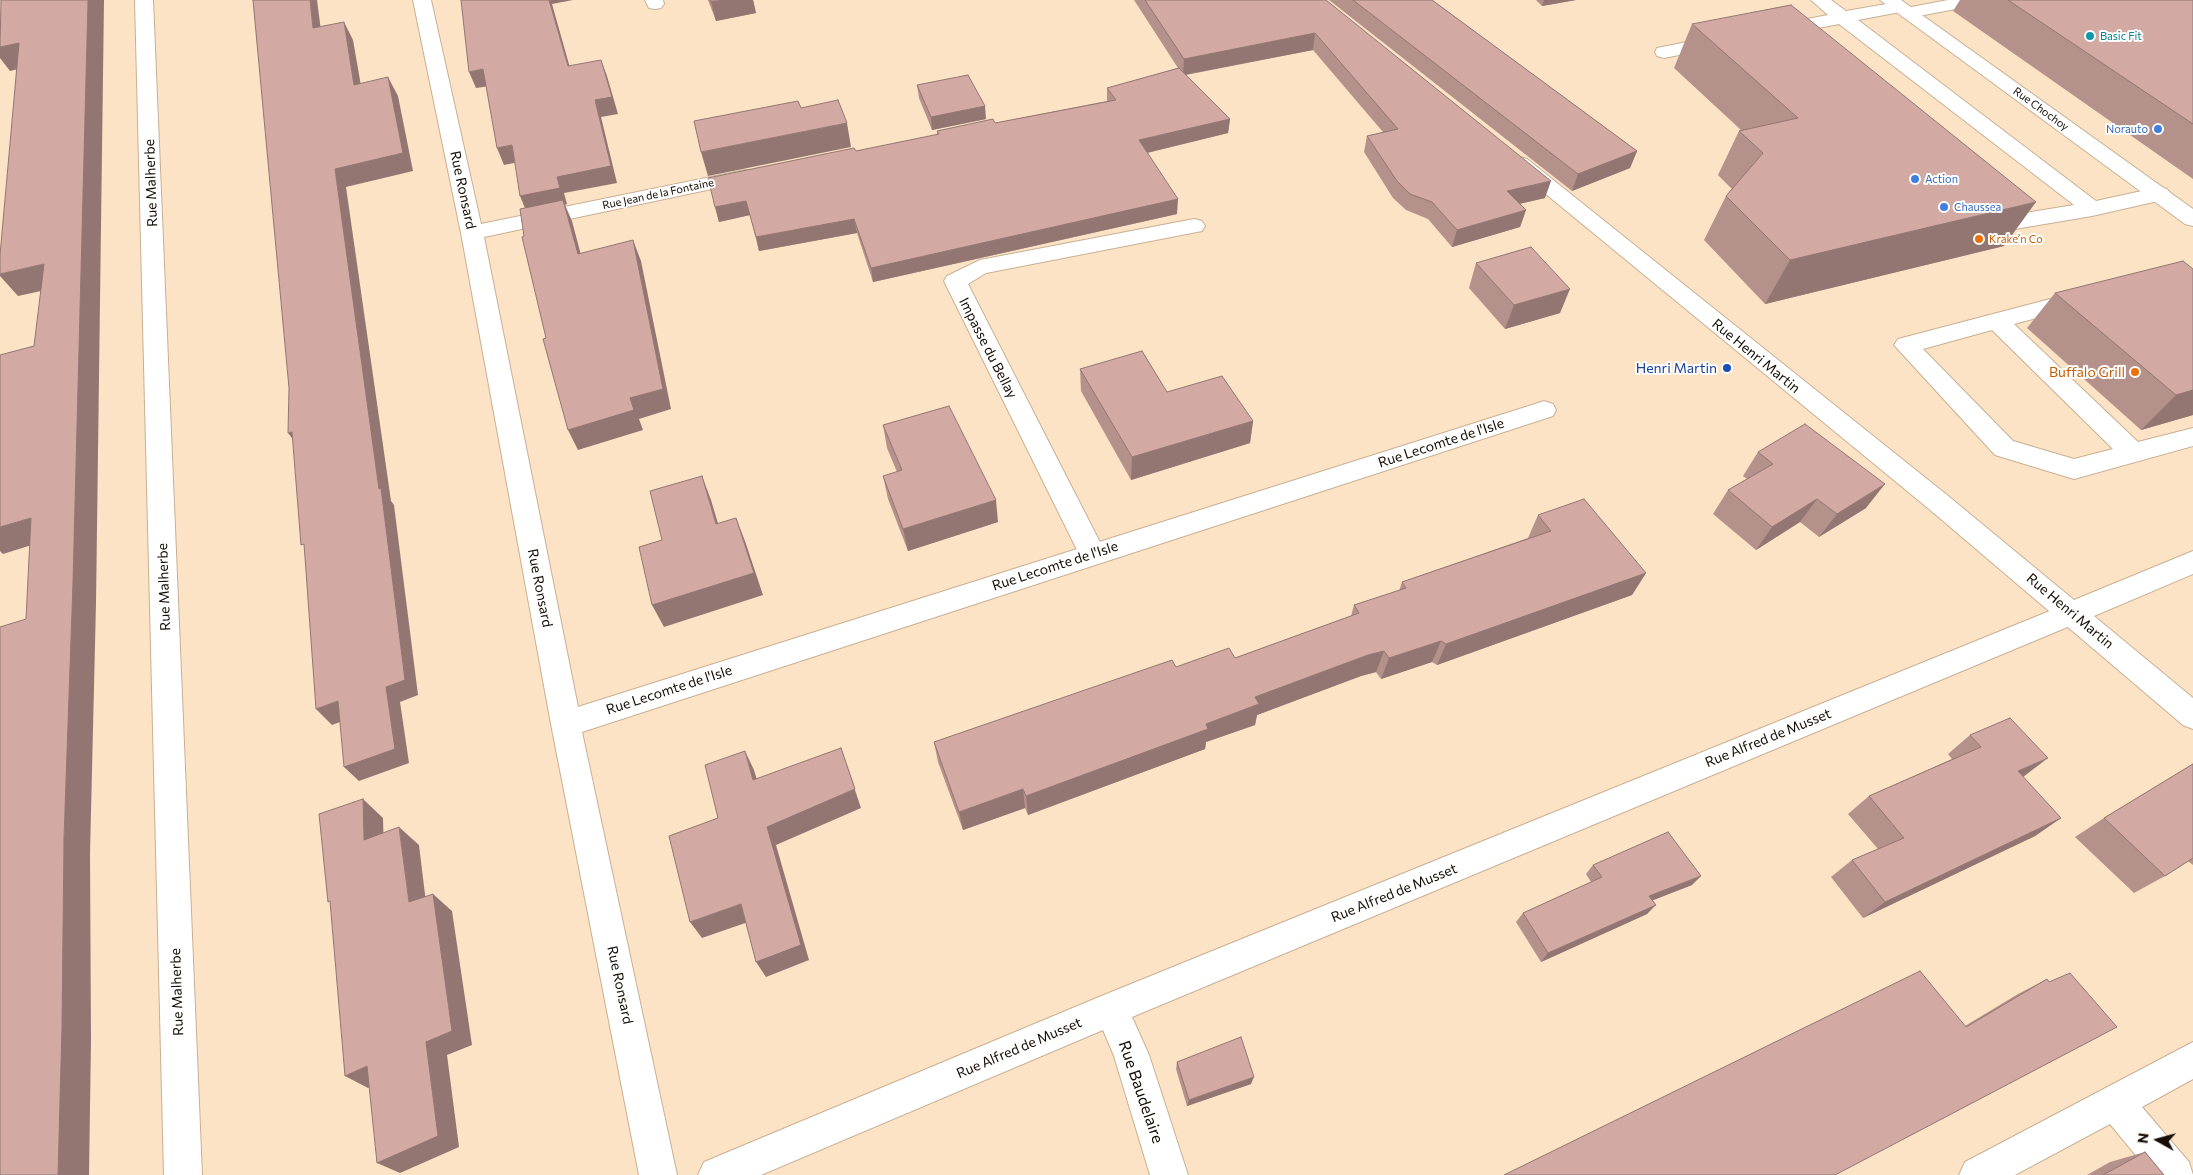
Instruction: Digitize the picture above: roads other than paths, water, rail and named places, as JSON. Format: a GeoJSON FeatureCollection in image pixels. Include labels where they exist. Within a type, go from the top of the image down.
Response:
{"type":"FeatureCollection","features":[{"type":"Feature","properties":{"kind":"street","name":"Rue Malherbe"},"geometry":{"type":"LineString","coordinates":[[144,0],[182,1175]]}},
{"type":"Feature","properties":{"kind":"street","name":"Rue Ronsard"},"geometry":{"type":"LineString","coordinates":[[422,0],[472,233],[566,724],[658,1175]]}},
{"type":"Feature","properties":{"kind":"street"},"geometry":{"type":"LineString","coordinates":[[1820,0],[2092,209]]}},
{"type":"Feature","properties":{"kind":"street"},"geometry":{"type":"LineString","coordinates":[[1777,36],[1844,17],[1898,7],[1977,0]]}},
{"type":"Feature","properties":{"kind":"street","name":"Rue Chochoy"},"geometry":{"type":"LineString","coordinates":[[1898,7],[2193,219]]}},
{"type":"Feature","properties":{"kind":"street"},"geometry":{"type":"LineString","coordinates":[[1664,52],[1730,39]]}},
{"type":"Feature","properties":{"kind":"street","name":"Rue Henri Martin"},"geometry":{"type":"LineString","coordinates":[[1505,151],[2072,613],[2193,716]]}},
{"type":"Feature","properties":{"kind":"street","name":"Rue Jean de la Fontaine"},"geometry":{"type":"LineString","coordinates":[[472,233],[761,173]]}},
{"type":"Feature","properties":{"kind":"street"},"geometry":{"type":"LineString","coordinates":[[1977,191],[2015,222],[2092,209],[2160,194]]}},
{"type":"Feature","properties":{"kind":"street","name":"Impasse du Bellay"},"geometry":{"type":"LineString","coordinates":[[1093,554],[955,282],[980,267],[1194,226]]}},
{"type":"Feature","properties":{"kind":"street"},"geometry":{"type":"LineString","coordinates":[[2101,294],[1906,346],[2004,448],[2074,469],[2193,437]]}},
{"type":"Feature","properties":{"kind":"street"},"geometry":{"type":"LineString","coordinates":[[1997,322],[2132,453]]}},
{"type":"Feature","properties":{"kind":"street","name":"Rue Lecomte de l'Isle"},"geometry":{"type":"LineString","coordinates":[[566,724],[1544,410]]}},
{"type":"Feature","properties":{"kind":"street","name":"Rue Alfred de Musset"},"geometry":{"type":"LineString","coordinates":[[717,1175],[1111,1009],[2193,562]]}},
{"type":"Feature","properties":{"kind":"street","name":"Rue Baudelaire"},"geometry":{"type":"LineString","coordinates":[[1111,1009],[1131,1055],[1169,1175]]}},
{"type":"Feature","properties":{"kind":"street"},"geometry":{"type":"LineString","coordinates":[[1978,1175],[2193,1060]]}},
{"type":"Feature","properties":{"kind":"street"},"geometry":{"type":"LineString","coordinates":[[2115,1102],[2176,1175]]}},
{"type":"Feature","properties":{"kind":"place","name":"Basic Fit"},"geometry":{"type":"Point","coordinates":[2090,36]}},
{"type":"Feature","properties":{"kind":"place","name":"Norauto"},"geometry":{"type":"Point","coordinates":[2158,129]}},
{"type":"Feature","properties":{"kind":"place","name":"Action"},"geometry":{"type":"Point","coordinates":[1915,179]}},
{"type":"Feature","properties":{"kind":"place","name":"Chaussea"},"geometry":{"type":"Point","coordinates":[1944,207]}},
{"type":"Feature","properties":{"kind":"place","name":"Krake’n Co"},"geometry":{"type":"Point","coordinates":[1979,239]}},
{"type":"Feature","properties":{"kind":"place","name":"Henri Martin"},"geometry":{"type":"Point","coordinates":[1727,368]}},
{"type":"Feature","properties":{"kind":"place","name":"Buffalo Grill"},"geometry":{"type":"Point","coordinates":[2135,372]}}]}
